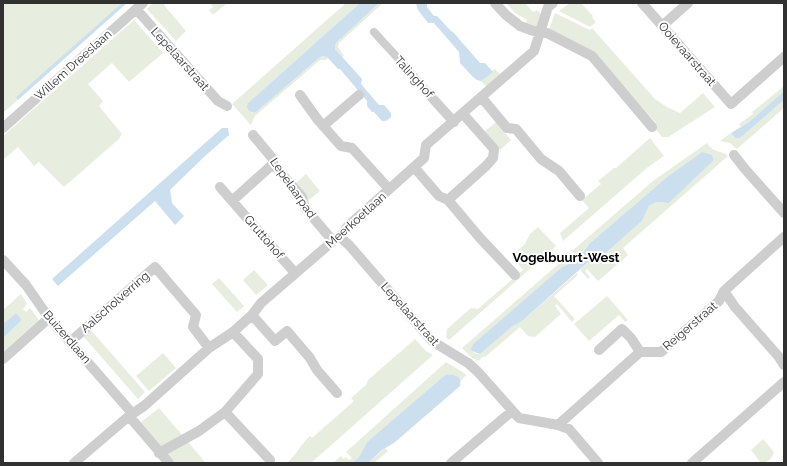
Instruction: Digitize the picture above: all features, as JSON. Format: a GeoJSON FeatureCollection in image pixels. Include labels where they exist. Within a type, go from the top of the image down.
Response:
{"type":"FeatureCollection","features":[{"type":"Feature","properties":{"kind":"street"},"geometry":{"type":"LineString","coordinates":[[495,3],[506,15],[520,26],[539,33],[548,33],[592,56],[652,127]]}},
{"type":"Feature","properties":{"kind":"street","name":"Ooievaarstraat"},"geometry":{"type":"LineString","coordinates":[[642,3],[731,104],[784,57]]}},
{"type":"Feature","properties":{"kind":"street"},"geometry":{"type":"LineString","coordinates":[[662,26],[688,3]]}},
{"type":"Feature","properties":{"kind":"street","name":"Meerkoetlaan"},"geometry":{"type":"LineString","coordinates":[[74,463],[131,414],[144,406],[209,348],[233,332],[252,315],[261,303],[336,239],[348,226],[424,158],[426,145],[482,98],[534,51],[547,4]]}},
{"type":"Feature","properties":{"kind":"street","name":"Lepelaarstraat"},"geometry":{"type":"LineString","coordinates":[[139,6],[218,101],[226,106]]}},
{"type":"Feature","properties":{"kind":"street","name":"Willem Dreeslaan"},"geometry":{"type":"LineString","coordinates":[[3,128],[139,6]]}},
{"type":"Feature","properties":{"kind":"street","name":"Talinghof"},"geometry":{"type":"LineString","coordinates":[[374,32],[412,72],[425,90],[454,122]]}},
{"type":"Feature","properties":{"kind":"street"},"geometry":{"type":"LineString","coordinates":[[300,95],[323,126],[341,146],[352,148],[389,190]]}},
{"type":"Feature","properties":{"kind":"street"},"geometry":{"type":"LineString","coordinates":[[323,126],[359,96]]}},
{"type":"Feature","properties":{"kind":"street"},"geometry":{"type":"LineString","coordinates":[[482,98],[507,128],[516,129],[541,160],[559,171],[580,196]]}},
{"type":"Feature","properties":{"kind":"street"},"geometry":{"type":"LineString","coordinates":[[448,200],[493,158],[494,149],[463,114]]}},
{"type":"Feature","properties":{"kind":"street","name":"Lepelaarpad"},"geometry":{"type":"LineString","coordinates":[[253,135],[273,159],[273,164],[302,197],[305,208],[336,239]]}},
{"type":"Feature","properties":{"kind":"street"},"geometry":{"type":"LineString","coordinates":[[734,155],[749,175],[784,213]]}},
{"type":"Feature","properties":{"kind":"street"},"geometry":{"type":"LineString","coordinates":[[232,201],[273,164]]}},
{"type":"Feature","properties":{"kind":"street"},"geometry":{"type":"LineString","coordinates":[[414,167],[440,196],[448,200],[480,238],[515,275]]}},
{"type":"Feature","properties":{"kind":"street","name":"Gruttohof"},"geometry":{"type":"LineString","coordinates":[[220,187],[295,273]]}},
{"type":"Feature","properties":{"kind":"street"},"geometry":{"type":"LineString","coordinates":[[724,291],[784,237]]}},
{"type":"Feature","properties":{"kind":"street","name":"Lepelaarstraat"},"geometry":{"type":"LineString","coordinates":[[336,239],[349,245],[432,341],[447,352],[468,363],[478,372],[519,418],[558,425],[569,429],[598,463]]}},
{"type":"Feature","properties":{"kind":"street","name":"Buizerdlaan"},"geometry":{"type":"LineString","coordinates":[[3,260],[26,285],[49,318],[131,414],[168,463]]}},
{"type":"Feature","properties":{"kind":"street","name":"Aalscholverring"},"geometry":{"type":"LineString","coordinates":[[70,342],[155,267],[196,315],[193,328],[209,348]]}},
{"type":"Feature","properties":{"kind":"street","name":"Reigerstraat"},"geometry":{"type":"LineString","coordinates":[[640,352],[661,352],[719,301],[724,291],[735,307],[779,357],[784,365]]}},
{"type":"Feature","properties":{"kind":"street"},"geometry":{"type":"LineString","coordinates":[[252,315],[274,341],[287,331],[337,393]]}},
{"type":"Feature","properties":{"kind":"street"},"geometry":{"type":"LineString","coordinates":[[3,359],[49,318]]}},
{"type":"Feature","properties":{"kind":"street"},"geometry":{"type":"LineString","coordinates":[[558,425],[640,352],[631,338],[622,329],[599,350]]}},
{"type":"Feature","properties":{"kind":"street"},"geometry":{"type":"LineString","coordinates":[[159,453],[199,431],[225,412],[258,374],[258,359],[233,332]]}},
{"type":"Feature","properties":{"kind":"street"},"geometry":{"type":"LineString","coordinates":[[692,463],[784,382]]}},
{"type":"Feature","properties":{"kind":"street"},"geometry":{"type":"LineString","coordinates":[[451,463],[512,411]]}},
{"type":"Feature","properties":{"kind":"street"},"geometry":{"type":"LineString","coordinates":[[225,412],[270,460]]}},
{"type":"Feature","properties":{"kind":"green space"},"geometry":{"type":"Polygon","coordinates":[[[3,3],[126,3],[3,113],[3,3]]]}},
{"type":"Feature","properties":{"kind":"green space"},"geometry":{"type":"Polygon","coordinates":[[[153,3],[165,3],[164,5],[186,31],[176,41],[147,9],[153,3]]]}},
{"type":"Feature","properties":{"kind":"green space"},"geometry":{"type":"Polygon","coordinates":[[[210,3],[227,3],[213,15],[209,10],[213,7],[210,3]]]}},
{"type":"Feature","properties":{"kind":"green space"},"geometry":{"type":"Polygon","coordinates":[[[346,3],[360,3],[248,103],[251,112],[255,113],[319,58],[323,56],[328,58],[326,60],[320,60],[255,116],[251,125],[232,104],[346,3]]]}},
{"type":"Feature","properties":{"kind":"green space"},"geometry":{"type":"Polygon","coordinates":[[[379,3],[383,3],[339,43],[338,47],[344,56],[342,57],[335,49],[337,42],[379,3]]]}},
{"type":"Feature","properties":{"kind":"green space"},"geometry":{"type":"Polygon","coordinates":[[[506,3],[525,3],[533,12],[537,10],[541,14],[539,27],[535,29],[525,25],[527,20],[515,13],[506,3]]]}},
{"type":"Feature","properties":{"kind":"green space"},"geometry":{"type":"Polygon","coordinates":[[[570,3],[581,3],[593,16],[592,17],[596,22],[590,27],[559,11],[570,3]]]}},
{"type":"Feature","properties":{"kind":"green space"},"geometry":{"type":"Polygon","coordinates":[[[555,13],[590,30],[592,28],[655,99],[667,107],[680,113],[703,93],[715,107],[668,137],[662,137],[653,126],[656,123],[595,54],[549,30],[555,13]]]}},
{"type":"Feature","properties":{"kind":"green space"},"geometry":{"type":"Polygon","coordinates":[[[134,20],[163,53],[129,82],[112,63],[88,84],[103,101],[99,106],[122,134],[119,139],[64,187],[39,162],[34,166],[18,147],[3,160],[3,136],[134,20]]]}},
{"type":"Feature","properties":{"kind":"green space"},"geometry":{"type":"Polygon","coordinates":[[[495,69],[501,75],[487,87],[481,81],[495,69]]]}},
{"type":"Feature","properties":{"kind":"green space"},"geometry":{"type":"Polygon","coordinates":[[[784,86],[784,91],[749,122],[741,127],[739,124],[753,114],[752,112],[784,86]]]}},
{"type":"Feature","properties":{"kind":"green space"},"geometry":{"type":"Polygon","coordinates":[[[784,100],[784,108],[737,149],[730,143],[720,141],[731,133],[735,138],[740,138],[784,100]]]}},
{"type":"Feature","properties":{"kind":"green space"},"geometry":{"type":"Polygon","coordinates":[[[496,122],[511,140],[500,150],[484,132],[496,122]]]}},
{"type":"Feature","properties":{"kind":"green space"},"geometry":{"type":"Polygon","coordinates":[[[650,138],[664,156],[648,167],[563,241],[560,233],[589,208],[582,200],[601,184],[598,181],[616,168],[650,138]]]}},
{"type":"Feature","properties":{"kind":"green space"},"geometry":{"type":"Polygon","coordinates":[[[707,143],[712,149],[728,156],[623,248],[628,255],[598,281],[587,269],[585,271],[590,277],[588,279],[580,270],[587,263],[600,258],[642,221],[649,206],[656,202],[669,203],[714,160],[702,152],[667,177],[589,244],[577,258],[562,267],[473,344],[472,351],[480,354],[513,326],[522,321],[577,273],[578,275],[554,296],[575,319],[572,322],[557,304],[555,306],[561,314],[535,337],[528,336],[520,327],[485,357],[484,356],[478,361],[471,357],[462,348],[563,260],[565,262],[575,254],[572,251],[653,181],[707,143]]]}},
{"type":"Feature","properties":{"kind":"green space"},"geometry":{"type":"Polygon","coordinates":[[[306,174],[320,191],[309,200],[295,184],[306,174]]]}},
{"type":"Feature","properties":{"kind":"green space"},"geometry":{"type":"Polygon","coordinates":[[[538,227],[556,246],[449,340],[446,337],[447,329],[471,308],[478,309],[523,270],[512,256],[524,245],[530,234],[538,227]]]}},
{"type":"Feature","properties":{"kind":"green space"},"geometry":{"type":"Polygon","coordinates":[[[254,270],[268,285],[256,295],[243,280],[254,270]]]}},
{"type":"Feature","properties":{"kind":"green space"},"geometry":{"type":"Polygon","coordinates":[[[219,278],[244,306],[237,312],[212,284],[219,278]]]}},
{"type":"Feature","properties":{"kind":"green space"},"geometry":{"type":"Polygon","coordinates":[[[21,294],[27,304],[23,309],[26,312],[30,308],[39,320],[3,352],[3,338],[22,320],[16,313],[3,324],[3,310],[21,294]]]}},
{"type":"Feature","properties":{"kind":"green space"},"geometry":{"type":"Polygon","coordinates":[[[607,296],[628,320],[625,322],[619,315],[589,341],[574,324],[607,296]]]}},
{"type":"Feature","properties":{"kind":"green space"},"geometry":{"type":"Polygon","coordinates":[[[90,329],[145,392],[138,399],[83,336],[90,329]]]}},
{"type":"Feature","properties":{"kind":"green space"},"geometry":{"type":"Polygon","coordinates":[[[415,339],[426,351],[433,355],[311,463],[287,463],[310,436],[312,438],[354,401],[351,398],[366,385],[368,380],[415,339]]]}},
{"type":"Feature","properties":{"kind":"green space"},"geometry":{"type":"Polygon","coordinates":[[[163,353],[176,368],[149,391],[136,376],[163,353]]]}},
{"type":"Feature","properties":{"kind":"green space"},"geometry":{"type":"Polygon","coordinates":[[[446,362],[466,375],[460,382],[455,375],[445,375],[367,442],[359,457],[352,463],[333,463],[341,456],[343,459],[346,457],[349,460],[352,458],[346,452],[446,362]]]}},
{"type":"Feature","properties":{"kind":"green space"},"geometry":{"type":"Polygon","coordinates":[[[159,408],[206,463],[175,463],[141,422],[159,408]]]}},
{"type":"Feature","properties":{"kind":"green space"},"geometry":{"type":"Polygon","coordinates":[[[763,439],[774,452],[769,460],[761,463],[751,450],[763,439]]]}},
{"type":"Feature","properties":{"kind":"green space"},"geometry":{"type":"Polygon","coordinates":[[[385,448],[388,451],[374,463],[368,463],[385,448]]]}},
{"type":"Feature","properties":{"kind":"water"},"geometry":{"type":"Polygon","coordinates":[[[122,3],[127,3],[18,100],[16,97],[122,3]]]}},
{"type":"Feature","properties":{"kind":"water"},"geometry":{"type":"Polygon","coordinates":[[[360,3],[379,3],[337,42],[335,49],[362,79],[361,84],[379,105],[384,105],[391,113],[391,117],[386,121],[382,121],[367,106],[367,101],[340,69],[338,69],[328,58],[323,56],[255,113],[249,111],[247,107],[248,103],[360,3]]]}},
{"type":"Feature","properties":{"kind":"water"},"geometry":{"type":"Polygon","coordinates":[[[416,3],[427,3],[427,7],[434,16],[437,16],[453,32],[480,63],[485,63],[493,72],[481,81],[473,77],[460,63],[459,52],[434,23],[428,23],[418,10],[416,3]]]}},
{"type":"Feature","properties":{"kind":"water"},"geometry":{"type":"Polygon","coordinates":[[[784,91],[784,100],[740,138],[735,138],[731,133],[749,122],[784,91]]]}},
{"type":"Feature","properties":{"kind":"water"},"geometry":{"type":"Polygon","coordinates":[[[222,128],[228,128],[229,135],[170,190],[172,203],[184,216],[175,225],[155,201],[58,286],[52,279],[222,128]]]}},
{"type":"Feature","properties":{"kind":"water"},"geometry":{"type":"Polygon","coordinates":[[[702,152],[712,155],[714,160],[669,203],[656,202],[649,206],[642,221],[600,258],[587,263],[522,321],[513,326],[480,354],[472,351],[471,349],[473,344],[562,267],[575,261],[589,244],[667,177],[702,152]]]}},
{"type":"Feature","properties":{"kind":"water"},"geometry":{"type":"Polygon","coordinates":[[[16,313],[22,320],[3,338],[3,324],[16,313]]]}},
{"type":"Feature","properties":{"kind":"water"},"geometry":{"type":"Polygon","coordinates":[[[445,375],[459,377],[460,386],[394,443],[382,450],[368,463],[352,463],[359,457],[367,442],[445,375]]]}},
{"type":"Feature","properties":{"kind":"district","name":"Vogelbuurt-West"},"geometry":{"type":"Point","coordinates":[566,257]}}]}
